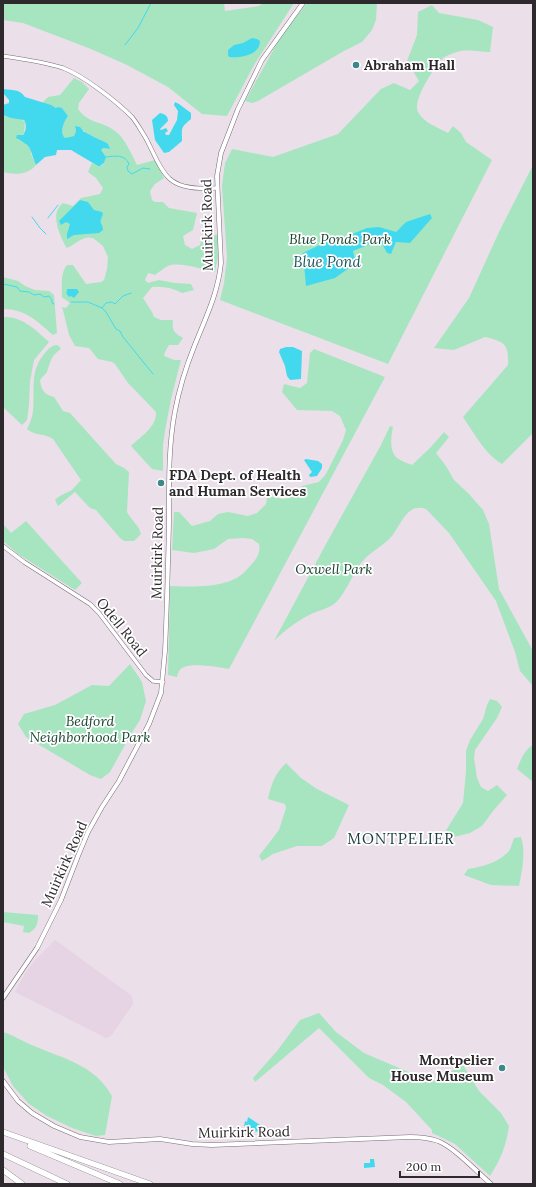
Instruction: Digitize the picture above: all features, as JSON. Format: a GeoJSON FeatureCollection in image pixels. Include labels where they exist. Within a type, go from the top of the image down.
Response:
{"type":"FeatureCollection","features":[{"type":"Feature","properties":{"kind":"highway"},"geometry":{"type":"LineString","coordinates":[[3,1133],[120,1184]]}},
{"type":"Feature","properties":{"kind":"highway"},"geometry":{"type":"LineString","coordinates":[[3,1133],[150,1184]]}},
{"type":"Feature","properties":{"kind":"highway"},"geometry":{"type":"LineString","coordinates":[[3,1154],[67,1184]]}},
{"type":"Feature","properties":{"kind":"highway"},"geometry":{"type":"LineString","coordinates":[[3,1171],[16,1184]]}},
{"type":"Feature","properties":{"kind":"highway"},"geometry":{"type":"LineString","coordinates":[[3,1171],[22,1184]]}},
{"type":"Feature","properties":{"kind":"main road","name":"Muirkirk Road"},"geometry":{"type":"LineString","coordinates":[[3,998],[37,948],[51,921],[88,832],[122,775],[149,724],[160,698],[163,682],[166,632],[169,476],[172,430],[182,382],[193,348],[212,304],[220,276],[221,263],[217,188],[221,153],[238,108],[262,60],[303,3]]}},
{"type":"Feature","properties":{"kind":"main road","name":"Muirkirk Road"},"geometry":{"type":"LineString","coordinates":[[3,1081],[18,1101],[32,1113],[63,1130],[91,1140],[118,1142],[160,1139],[192,1144],[212,1145],[418,1137],[433,1140],[446,1145],[491,1184]]}},
{"type":"Feature","properties":{"kind":"street"},"geometry":{"type":"LineString","coordinates":[[3,56],[25,59],[62,68],[79,76],[112,100],[134,119],[169,178],[176,183],[192,187],[217,188]]}},
{"type":"Feature","properties":{"kind":"street","name":"Odell Road"},"geometry":{"type":"LineString","coordinates":[[3,546],[24,562],[90,604],[99,613],[146,675],[153,681],[163,682]]}},
{"type":"Feature","properties":{"kind":"shaded area"},"geometry":{"type":"Polygon","coordinates":[[[55,940],[132,996],[133,1004],[111,1036],[106,1038],[15,992],[24,975],[35,960],[55,940]]]}},
{"type":"Feature","properties":{"kind":"green space"},"geometry":{"type":"Polygon","coordinates":[[[3,3],[224,3],[225,11],[259,6],[263,3],[294,3],[254,65],[227,116],[202,114],[168,87],[127,65],[91,49],[23,23],[3,20],[3,3]]]}},
{"type":"Feature","properties":{"kind":"green space"},"geometry":{"type":"Polygon","coordinates":[[[307,3],[377,3],[376,20],[372,30],[362,42],[258,101],[252,103],[245,101],[280,38],[307,3]]]}},
{"type":"Feature","properties":{"kind":"green space","name":"Blue Ponds Park"},"geometry":{"type":"Polygon","coordinates":[[[432,5],[439,13],[478,20],[493,27],[490,52],[463,51],[443,58],[434,69],[421,92],[418,100],[418,112],[427,122],[448,133],[453,126],[461,133],[466,142],[492,160],[388,364],[220,300],[227,258],[222,186],[225,163],[232,149],[273,157],[338,134],[381,89],[394,83],[410,90],[419,81],[407,61],[417,35],[418,12],[432,5]]]}},
{"type":"Feature","properties":{"kind":"green space"},"geometry":{"type":"Polygon","coordinates":[[[74,78],[82,82],[89,89],[79,103],[78,109],[82,114],[91,120],[106,125],[119,134],[128,147],[137,165],[155,160],[164,178],[155,184],[150,191],[152,200],[155,202],[163,202],[169,208],[197,213],[193,230],[183,236],[185,245],[192,249],[200,245],[202,237],[217,235],[218,255],[215,272],[192,266],[173,265],[166,267],[155,275],[148,273],[145,280],[148,283],[159,280],[191,284],[194,290],[182,293],[168,288],[152,287],[143,298],[154,317],[161,320],[173,320],[174,331],[183,338],[178,345],[169,345],[164,356],[174,360],[181,360],[165,431],[163,445],[163,471],[152,469],[131,446],[151,427],[156,417],[156,412],[128,383],[115,364],[98,359],[89,348],[75,346],[69,335],[62,307],[66,308],[70,303],[62,298],[62,276],[67,265],[73,265],[86,284],[101,282],[104,280],[108,257],[103,246],[93,238],[89,237],[67,248],[57,225],[57,213],[63,203],[73,206],[81,198],[100,194],[103,188],[96,178],[88,172],[92,163],[98,166],[103,165],[105,160],[101,150],[102,148],[110,149],[105,142],[75,126],[76,131],[74,136],[65,138],[62,130],[68,116],[62,108],[56,108],[42,103],[48,97],[60,95],[74,78]]]}},
{"type":"Feature","properties":{"kind":"green space"},"geometry":{"type":"Polygon","coordinates":[[[3,115],[20,119],[25,122],[24,133],[17,139],[23,141],[31,150],[31,154],[36,165],[29,171],[17,174],[3,172],[3,115]]]}},
{"type":"Feature","properties":{"kind":"green space"},"geometry":{"type":"Polygon","coordinates":[[[533,165],[533,433],[502,464],[485,449],[463,417],[508,365],[508,352],[506,348],[501,342],[485,337],[454,350],[434,348],[469,298],[499,232],[533,165]]]}},
{"type":"Feature","properties":{"kind":"green space"},"geometry":{"type":"Polygon","coordinates":[[[3,277],[18,281],[35,290],[49,291],[54,295],[57,333],[53,335],[36,321],[18,311],[3,309],[3,277]]]}},
{"type":"Feature","properties":{"kind":"green space"},"geometry":{"type":"Polygon","coordinates":[[[3,317],[10,317],[22,321],[49,342],[34,360],[30,381],[27,420],[22,425],[3,407],[3,317]]]}},
{"type":"Feature","properties":{"kind":"green space"},"geometry":{"type":"Polygon","coordinates":[[[58,345],[61,349],[53,356],[47,372],[40,380],[41,387],[44,392],[54,397],[63,411],[70,413],[116,464],[129,472],[127,512],[139,528],[141,534],[134,541],[124,541],[120,538],[96,510],[90,508],[75,492],[58,506],[55,500],[61,495],[72,490],[81,480],[53,439],[33,433],[27,429],[33,411],[34,381],[37,367],[40,360],[48,350],[52,346],[58,345]]]}},
{"type":"Feature","properties":{"kind":"green space"},"geometry":{"type":"Polygon","coordinates":[[[314,349],[385,377],[229,669],[193,665],[182,668],[177,677],[168,675],[170,586],[207,586],[226,582],[243,573],[259,553],[259,544],[252,539],[243,538],[228,539],[214,549],[194,553],[172,550],[174,512],[179,512],[192,526],[210,521],[218,514],[228,512],[248,516],[257,513],[266,504],[267,497],[269,496],[283,499],[293,497],[302,486],[319,482],[326,474],[343,440],[346,430],[340,416],[332,411],[297,410],[282,392],[284,384],[300,388],[307,383],[310,353],[314,349]]]}},
{"type":"Feature","properties":{"kind":"green space","name":"Oxwell Park"},"geometry":{"type":"Polygon","coordinates":[[[390,426],[393,427],[391,443],[394,455],[400,460],[412,465],[444,432],[449,437],[436,453],[454,480],[483,510],[489,524],[499,589],[533,651],[533,686],[520,671],[515,652],[496,601],[449,533],[426,509],[413,509],[408,513],[392,536],[370,554],[358,567],[338,601],[325,609],[300,620],[274,641],[390,426]]]}},
{"type":"Feature","properties":{"kind":"green space"},"geometry":{"type":"Polygon","coordinates":[[[26,521],[82,583],[75,590],[18,554],[3,541],[3,524],[11,533],[26,521]]]}},
{"type":"Feature","properties":{"kind":"green space","name":"Bedford Neighborhood Park"},"geometry":{"type":"Polygon","coordinates":[[[130,664],[142,682],[146,701],[140,720],[110,772],[101,779],[90,775],[26,737],[18,724],[24,714],[55,705],[92,685],[109,686],[130,664]]]}},
{"type":"Feature","properties":{"kind":"green space"},"geometry":{"type":"Polygon","coordinates":[[[490,699],[497,701],[502,707],[497,718],[475,750],[474,758],[477,778],[481,787],[488,791],[497,785],[507,795],[482,826],[470,833],[450,838],[445,832],[463,803],[466,751],[470,740],[483,719],[490,699]]]}},
{"type":"Feature","properties":{"kind":"green space"},"geometry":{"type":"Polygon","coordinates":[[[533,745],[533,782],[517,769],[525,752],[533,745]]]}},
{"type":"Feature","properties":{"kind":"green space"},"geometry":{"type":"Polygon","coordinates":[[[286,763],[301,778],[317,789],[349,805],[334,838],[322,846],[297,846],[273,854],[262,861],[259,856],[279,830],[286,808],[285,804],[268,799],[274,780],[286,763]]]}},
{"type":"Feature","properties":{"kind":"green space"},"geometry":{"type":"Polygon","coordinates":[[[521,837],[523,855],[519,886],[491,885],[464,875],[468,869],[489,864],[499,859],[510,850],[514,838],[521,837]]]}},
{"type":"Feature","properties":{"kind":"green space"},"geometry":{"type":"Polygon","coordinates":[[[3,912],[38,915],[38,921],[34,929],[29,933],[23,932],[24,926],[3,922],[3,912]]]}},
{"type":"Feature","properties":{"kind":"green space"},"geometry":{"type":"Polygon","coordinates":[[[319,1013],[336,1032],[364,1053],[432,1082],[463,1065],[479,1091],[501,1113],[509,1126],[502,1152],[490,1176],[455,1144],[432,1133],[432,1130],[406,1102],[383,1085],[369,1078],[319,1028],[255,1082],[253,1078],[277,1051],[300,1020],[319,1013]]]}},
{"type":"Feature","properties":{"kind":"green space"},"geometry":{"type":"Polygon","coordinates":[[[3,1032],[78,1064],[97,1077],[105,1085],[112,1096],[105,1135],[96,1136],[72,1128],[47,1116],[29,1104],[13,1086],[3,1067],[3,1032]]]}},
{"type":"Feature","properties":{"kind":"water"},"geometry":{"type":"Polygon","coordinates":[[[252,38],[260,41],[257,50],[249,55],[229,57],[228,50],[234,45],[243,43],[252,38]]]}},
{"type":"Feature","properties":{"kind":"water"},"geometry":{"type":"Polygon","coordinates":[[[4,89],[18,91],[25,97],[56,108],[62,108],[68,116],[62,130],[63,136],[65,138],[74,136],[76,131],[75,126],[80,127],[84,132],[105,142],[108,144],[110,149],[103,148],[101,150],[106,157],[104,163],[98,166],[71,150],[57,150],[56,155],[45,157],[36,165],[28,146],[16,138],[17,135],[23,135],[24,133],[26,125],[24,120],[3,115],[3,105],[9,103],[9,100],[3,93],[4,89]]]}},
{"type":"Feature","properties":{"kind":"water"},"geometry":{"type":"Polygon","coordinates":[[[175,102],[191,113],[191,119],[182,128],[182,141],[169,152],[164,153],[155,140],[152,120],[160,113],[166,116],[168,121],[160,129],[166,128],[168,131],[165,133],[166,135],[169,135],[177,120],[178,111],[174,105],[175,102]]]}},
{"type":"Feature","properties":{"kind":"water"},"geometry":{"type":"Polygon","coordinates":[[[80,200],[88,202],[94,210],[102,212],[101,222],[103,230],[99,233],[74,235],[67,239],[70,224],[66,222],[61,225],[59,221],[80,200]]]}},
{"type":"Feature","properties":{"kind":"water","name":"Blue Pond"},"geometry":{"type":"Polygon","coordinates":[[[430,214],[432,218],[410,243],[396,242],[391,254],[387,253],[380,240],[353,251],[356,263],[335,278],[306,286],[303,253],[326,242],[367,228],[379,227],[396,232],[406,222],[430,214]]]}},
{"type":"Feature","properties":{"kind":"water"},"geometry":{"type":"Polygon","coordinates":[[[67,289],[77,289],[79,292],[74,298],[71,296],[69,297],[66,293],[67,289]]]}},
{"type":"Feature","properties":{"kind":"water"},"geometry":{"type":"Polygon","coordinates":[[[293,347],[302,351],[301,379],[290,380],[287,376],[285,366],[279,352],[280,349],[293,347]]]}},
{"type":"Feature","properties":{"kind":"water"},"geometry":{"type":"Polygon","coordinates":[[[304,460],[318,461],[322,464],[322,468],[317,476],[310,477],[309,475],[312,472],[304,460]]]}},
{"type":"Feature","properties":{"kind":"water"},"geometry":{"type":"Polygon","coordinates":[[[248,1117],[263,1127],[262,1132],[247,1131],[247,1127],[244,1126],[248,1117]]]}},
{"type":"Feature","properties":{"kind":"water"},"geometry":{"type":"Polygon","coordinates":[[[370,1159],[374,1159],[375,1167],[364,1168],[364,1163],[370,1163],[370,1159]]]}},
{"type":"Feature","properties":{"kind":"waterway"},"geometry":{"type":"LineString","coordinates":[[125,45],[138,28],[151,3]]}},
{"type":"Feature","properties":{"kind":"waterway"},"geometry":{"type":"LineString","coordinates":[[106,157],[122,157],[129,164],[127,167],[128,171],[132,174],[143,168],[150,169]]}},
{"type":"Feature","properties":{"kind":"waterway"},"geometry":{"type":"LineString","coordinates":[[48,218],[58,205]]}},
{"type":"Feature","properties":{"kind":"waterway"},"geometry":{"type":"LineString","coordinates":[[32,217],[46,234]]}},
{"type":"Feature","properties":{"kind":"waterway"},"geometry":{"type":"LineString","coordinates":[[3,284],[17,287],[20,291],[29,292],[34,295],[40,294],[44,297],[49,296],[54,304]]}},
{"type":"Feature","properties":{"kind":"waterway"},"geometry":{"type":"LineString","coordinates":[[71,302],[88,302],[102,308],[106,303],[112,302],[115,304],[123,296],[131,293]]}},
{"type":"Feature","properties":{"kind":"waterway"},"geometry":{"type":"LineString","coordinates":[[102,308],[116,329],[120,331],[123,337],[153,374]]}},
{"type":"Feature","properties":{"kind":"place","name":"Abraham Hall"},"geometry":{"type":"Point","coordinates":[356,65]}},
{"type":"Feature","properties":{"kind":"place","name":"FDA Dept. of Health and Human Services"},"geometry":{"type":"Point","coordinates":[161,483]}},
{"type":"Feature","properties":{"kind":"place","name":"Montpelier House Museum"},"geometry":{"type":"Point","coordinates":[502,1068]}},
{"type":"Feature","properties":{"kind":"district","name":"MONTPELIER"},"geometry":{"type":"Point","coordinates":[401,839]}}]}
